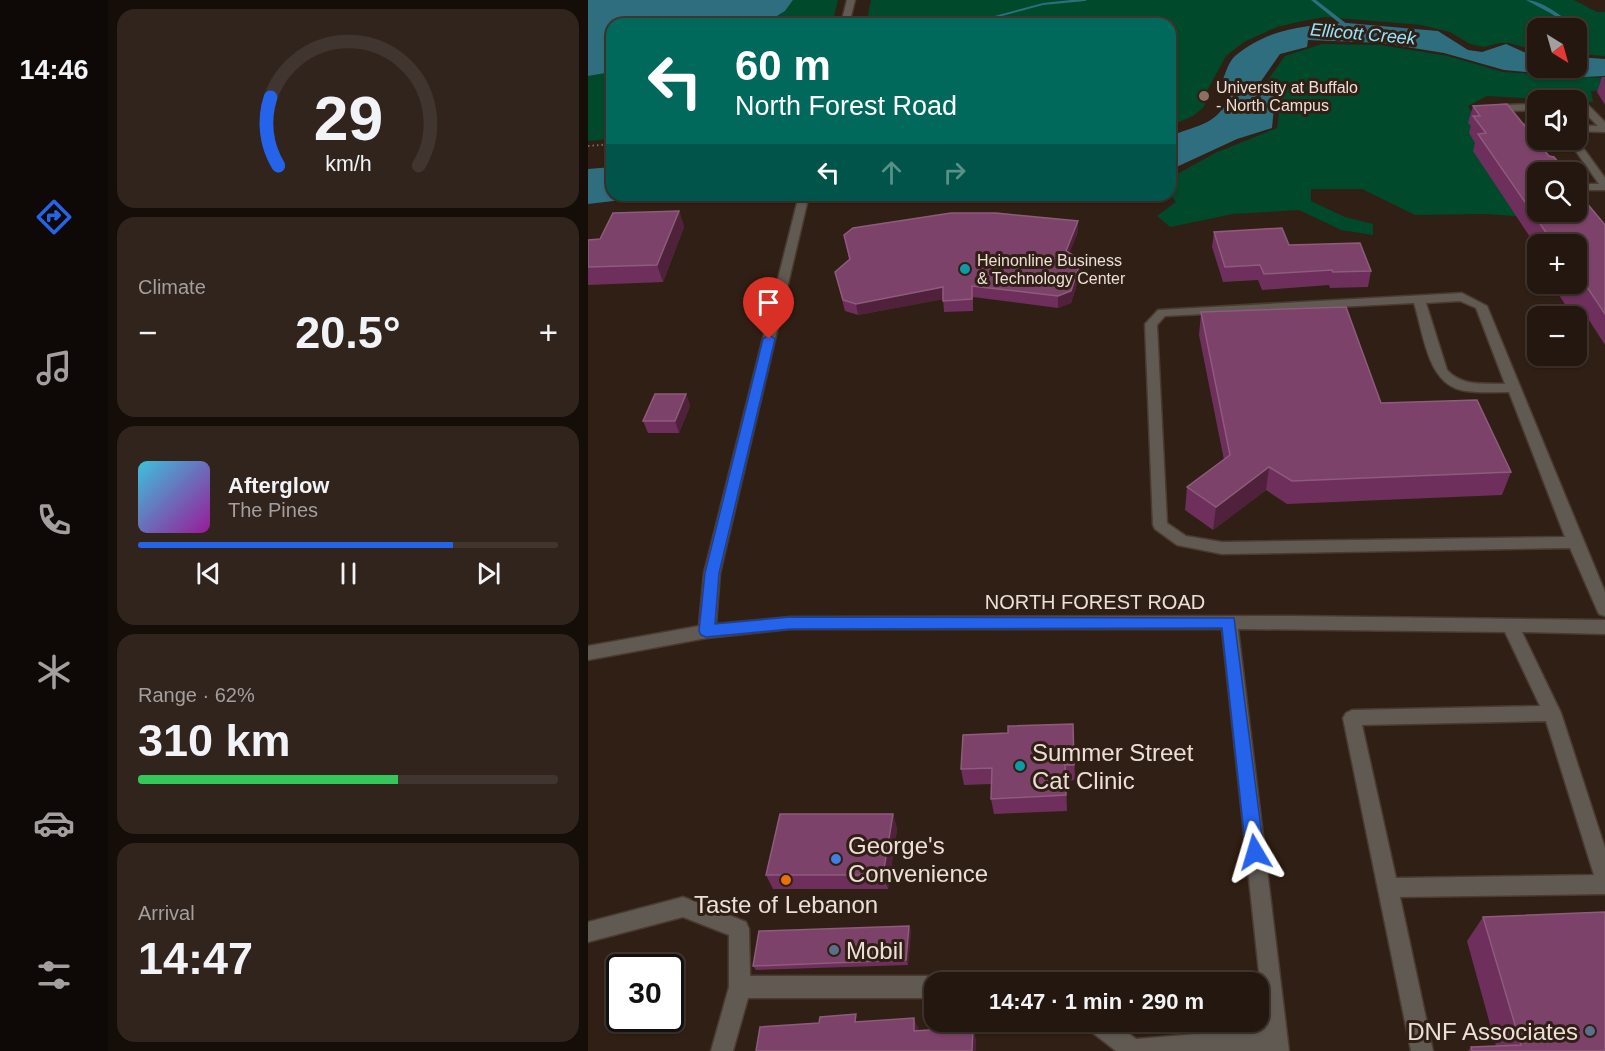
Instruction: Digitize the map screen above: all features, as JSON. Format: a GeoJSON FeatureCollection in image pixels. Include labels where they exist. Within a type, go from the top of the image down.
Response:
{"type":"FeatureCollection","features":[{"type":"Feature","properties":{"kind":"street"},"geometry":{"type":"LineString","coordinates":[[846,18],[851,0]]}},
{"type":"Feature","properties":{"kind":"street"},"geometry":{"type":"LineString","coordinates":[[1522,136],[1501,110],[1502,108],[1527,107]]}},
{"type":"Feature","properties":{"kind":"street"},"geometry":{"type":"LineString","coordinates":[[1587,109],[1605,128]]}},
{"type":"Feature","properties":{"kind":"street"},"geometry":{"type":"LineString","coordinates":[[1515,127],[1527,128]]}},
{"type":"Feature","properties":{"kind":"street"},"geometry":{"type":"LineString","coordinates":[[1587,128],[1605,128]]}},
{"type":"Feature","properties":{"kind":"street"},"geometry":{"type":"LineString","coordinates":[[1580,150],[1605,186]]}},
{"type":"Feature","properties":{"kind":"street"},"geometry":{"type":"LineString","coordinates":[[1587,187],[1605,186]]}},
{"type":"Feature","properties":{"kind":"street"},"geometry":{"type":"LineString","coordinates":[[706,631],[712,573],[803,201]]}},
{"type":"Feature","properties":{"kind":"street"},"geometry":{"type":"LineString","coordinates":[[1575,542],[1222,548],[1182,541],[1160,525],[1151,324],[1162,313],[1462,297],[1481,306],[1575,542],[1605,610]]}},
{"type":"Feature","properties":{"kind":"street"},"geometry":{"type":"LineString","coordinates":[[1419,299],[1441,371],[1450,381],[1466,387],[1513,387]]}},
{"type":"Feature","properties":{"kind":"street"},"geometry":{"type":"LineString","coordinates":[[1109,1032],[1130,1050],[1277,1045],[1229,622]]}},
{"type":"Feature","properties":{"kind":"street","name":"NORTH FOREST ROAD"},"geometry":{"type":"LineString","coordinates":[[588,654],[706,631],[790,623],[1229,622],[1605,627]]}},
{"type":"Feature","properties":{"kind":"street"},"geometry":{"type":"LineString","coordinates":[[1511,627],[1552,713],[1605,878]]}},
{"type":"Feature","properties":{"kind":"street"},"geometry":{"type":"LineString","coordinates":[[1422,1051],[1352,718],[1552,713]]}},
{"type":"Feature","properties":{"kind":"street"},"geometry":{"type":"LineString","coordinates":[[1388,888],[1605,884]]}},
{"type":"Feature","properties":{"kind":"street"},"geometry":{"type":"LineString","coordinates":[[588,932],[683,907],[739,929],[740,987],[722,1051]]}},
{"type":"Feature","properties":{"kind":"street"},"geometry":{"type":"LineString","coordinates":[[740,987],[924,987]]}},
{"type":"Feature","properties":{"kind":"path"},"geometry":{"type":"LineString","coordinates":[[588,146],[606,144]]}},
{"type":"Feature","properties":{"kind":"green space"},"geometry":{"type":"Polygon","coordinates":[[[793,0],[838,0],[834,18],[774,18],[785,11],[793,0]]]}},
{"type":"Feature","properties":{"kind":"green space"},"geometry":{"type":"Polygon","coordinates":[[[871,0],[1574,0],[1597,12],[1605,12],[1605,56],[1587,55],[1587,18],[1527,18],[1527,48],[1509,43],[1484,47],[1470,44],[1450,32],[1421,25],[1325,17],[1277,27],[1244,42],[1226,56],[1208,89],[1204,107],[1193,116],[1176,123],[1176,18],[867,18],[871,0]]]}},
{"type":"Feature","properties":{"kind":"green space"},"geometry":{"type":"Polygon","coordinates":[[[1322,44],[1381,45],[1448,56],[1503,72],[1527,73],[1527,78],[1605,78],[1605,90],[1591,91],[1593,102],[1587,102],[1587,90],[1527,90],[1527,98],[1487,96],[1468,106],[1527,198],[1527,217],[1488,214],[1415,215],[1362,189],[1311,189],[1311,201],[1345,217],[1373,224],[1373,235],[1341,230],[1299,210],[1233,214],[1170,227],[1157,216],[1176,202],[1176,175],[1215,153],[1277,128],[1281,97],[1264,85],[1285,56],[1322,44]]]}},
{"type":"Feature","properties":{"kind":"green space"},"geometry":{"type":"Polygon","coordinates":[[[606,73],[606,140],[588,141],[588,76],[606,73]]]}},
{"type":"Feature","properties":{"kind":"water"},"geometry":{"type":"Polygon","coordinates":[[[588,0],[793,0],[785,11],[774,18],[606,18],[606,73],[588,76],[588,0]]]}},
{"type":"Feature","properties":{"kind":"water","name":"Ellicott Creek"},"geometry":{"type":"Polygon","coordinates":[[[1347,23],[1438,31],[1468,50],[1482,52],[1506,44],[1527,54],[1527,72],[1504,70],[1444,53],[1382,43],[1308,40],[1307,47],[1280,54],[1259,84],[1275,97],[1272,128],[1237,139],[1176,167],[1176,134],[1200,126],[1221,111],[1232,92],[1221,86],[1228,66],[1235,56],[1261,39],[1303,27],[1347,23]]]}},
{"type":"Feature","properties":{"kind":"water","name":"Ellicott Creek"},"geometry":{"type":"Polygon","coordinates":[[[1587,58],[1605,59],[1605,76],[1587,77],[1587,58]]]}},
{"type":"Feature","properties":{"kind":"water"},"geometry":{"type":"Polygon","coordinates":[[[606,168],[606,201],[614,201],[588,204],[588,169],[606,168]]]}},
{"type":"Feature","properties":{"kind":"building"},"geometry":{"type":"Polygon","coordinates":[[[1507,104],[1527,129],[1527,150],[1544,150],[1558,162],[1527,162],[1527,205],[1478,134],[1486,133],[1473,116],[1480,116],[1473,106],[1507,104]]]}},
{"type":"Feature","properties":{"kind":"building"},"geometry":{"type":"Polygon","coordinates":[[[1587,203],[1605,225],[1605,314],[1587,287],[1587,234],[1547,234],[1539,222],[1587,222],[1587,203]]]}},
{"type":"Feature","properties":{"kind":"building"},"geometry":{"type":"Polygon","coordinates":[[[679,211],[657,265],[588,267],[588,240],[600,239],[613,213],[679,211]]]}},
{"type":"Feature","properties":{"kind":"building","name":"Heinonline Business & Technology Center"},"geometry":{"type":"Polygon","coordinates":[[[951,213],[996,213],[1078,221],[1066,251],[1081,260],[1071,291],[1058,296],[972,286],[972,299],[943,301],[943,287],[856,304],[843,300],[835,272],[850,259],[844,235],[853,228],[951,213]]]}},
{"type":"Feature","properties":{"kind":"building"},"geometry":{"type":"Polygon","coordinates":[[[1282,228],[1289,245],[1360,243],[1371,271],[1333,272],[1332,270],[1264,274],[1260,265],[1225,267],[1214,232],[1282,228]]]}},
{"type":"Feature","properties":{"kind":"building"},"geometry":{"type":"Polygon","coordinates":[[[1346,307],[1381,403],[1477,400],[1511,472],[1292,481],[1269,467],[1216,507],[1187,487],[1230,455],[1201,312],[1346,307]]]}},
{"type":"Feature","properties":{"kind":"building"},"geometry":{"type":"Polygon","coordinates":[[[655,394],[686,394],[675,421],[643,421],[655,394]]]}},
{"type":"Feature","properties":{"kind":"building","name":"Summer Street Cat Clinic"},"geometry":{"type":"Polygon","coordinates":[[[1073,724],[1074,765],[1065,765],[1066,795],[991,799],[992,768],[961,769],[963,735],[1008,733],[1008,726],[1073,724]]]}},
{"type":"Feature","properties":{"kind":"building","name":"George's Convenience"},"geometry":{"type":"Polygon","coordinates":[[[780,814],[893,814],[883,875],[766,875],[780,814]]]}},
{"type":"Feature","properties":{"kind":"building"},"geometry":{"type":"Polygon","coordinates":[[[1605,912],[1605,1051],[1472,1051],[1471,1047],[1521,1045],[1483,917],[1605,912]]]}},
{"type":"Feature","properties":{"kind":"building","name":"Mobil"},"geometry":{"type":"Polygon","coordinates":[[[909,926],[906,960],[753,966],[759,931],[909,926]]]}},
{"type":"Feature","properties":{"kind":"building"},"geometry":{"type":"Polygon","coordinates":[[[856,1014],[855,1022],[914,1018],[914,1031],[973,1032],[972,1051],[756,1051],[760,1027],[819,1023],[820,1017],[856,1014]]]}},
{"type":"Feature","properties":{"kind":"waterway"},"geometry":{"type":"LineString","coordinates":[[990,18],[1043,4],[1085,0]]}},
{"type":"Feature","properties":{"kind":"waterway"},"geometry":{"type":"LineString","coordinates":[[1313,0],[1350,29]]}},
{"type":"Feature","properties":{"kind":"waterway"},"geometry":{"type":"LineString","coordinates":[[1528,0],[1561,18]]}},
{"type":"Feature","properties":{"kind":"place","name":"University at Buffalo - North Campus"},"geometry":{"type":"Point","coordinates":[1204,96]}},
{"type":"Feature","properties":{"kind":"place","name":"Heinonline Business & Technology Center"},"geometry":{"type":"Point","coordinates":[965,269]}},
{"type":"Feature","properties":{"kind":"place","name":"Summer Street Cat Clinic"},"geometry":{"type":"Point","coordinates":[1020,766]}},
{"type":"Feature","properties":{"kind":"place","name":"George's Convenience"},"geometry":{"type":"Point","coordinates":[836,859]}},
{"type":"Feature","properties":{"kind":"place","name":"Taste of Lebanon"},"geometry":{"type":"Point","coordinates":[786,880]}},
{"type":"Feature","properties":{"kind":"place","name":"Mobil"},"geometry":{"type":"Point","coordinates":[834,950]}},
{"type":"Feature","properties":{"kind":"place","name":"DNF Associates"},"geometry":{"type":"Point","coordinates":[1590,1031]}},
{"type":"Feature","properties":{"kind":"route"},"geometry":{"type":"LineString","coordinates":[[769,339],[712,573],[706,631],[790,623],[1229,622],[1255,852]]}}]}
